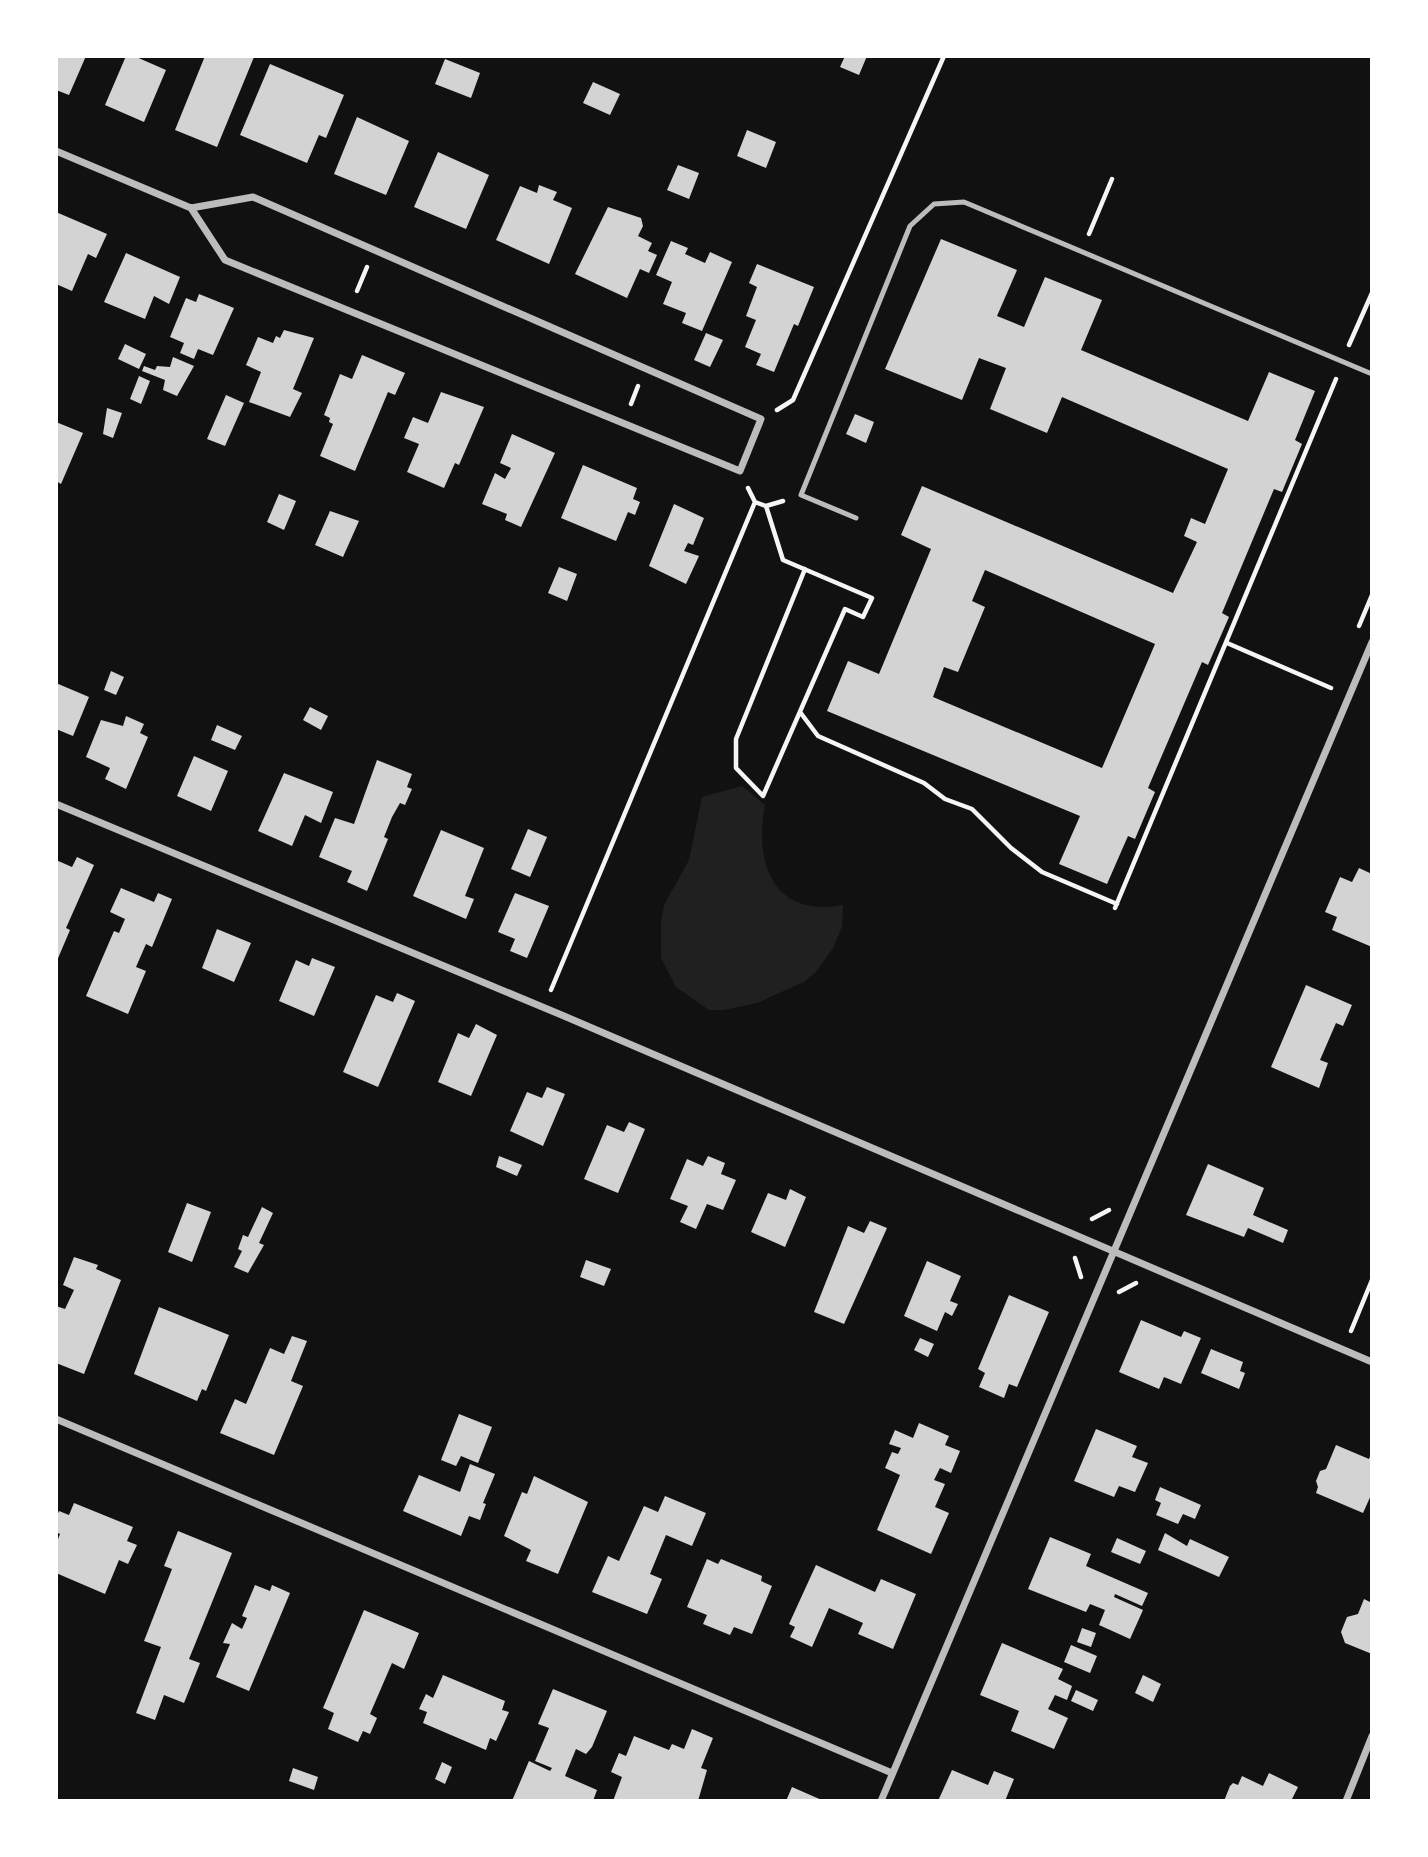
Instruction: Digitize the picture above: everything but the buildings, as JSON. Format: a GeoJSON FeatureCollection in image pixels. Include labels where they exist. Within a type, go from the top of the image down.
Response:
{"type":"FeatureCollection","features":[{"type":"Feature","properties":{"kind":"street"},"geometry":{"type":"LineString","coordinates":[[56,151],[191,208],[253,197],[761,419],[740,471],[225,260],[191,208]]}},
{"type":"Feature","properties":{"kind":"street"},"geometry":{"type":"LineString","coordinates":[[881,1801],[1372,642]]}},
{"type":"Feature","properties":{"kind":"street"},"geometry":{"type":"LineString","coordinates":[[56,804],[553,1012],[1372,1362]]}},
{"type":"Feature","properties":{"kind":"street"},"geometry":{"type":"LineString","coordinates":[[56,1419],[892,1773]]}},
{"type":"Feature","properties":{"kind":"street"},"geometry":{"type":"LineString","coordinates":[[1346,1801],[1372,1736]]}},
{"type":"Feature","properties":{"kind":"lane"},"geometry":{"type":"LineString","coordinates":[[856,518],[801,495],[911,226],[934,204],[964,202],[1372,374]]}},
{"type":"Feature","properties":{"kind":"path"},"geometry":{"type":"LineString","coordinates":[[761,419],[793,400],[944,56]]}},
{"type":"Feature","properties":{"kind":"path"},"geometry":{"type":"LineString","coordinates":[[1082,251],[1112,179]]}},
{"type":"Feature","properties":{"kind":"path"},"geometry":{"type":"LineString","coordinates":[[349,311],[374,250]]}},
{"type":"Feature","properties":{"kind":"path"},"geometry":{"type":"LineString","coordinates":[[800,711],[818,736],[924,783],[945,799],[972,809],[1012,848],[1042,872],[1116,906],[1372,293]]}},
{"type":"Feature","properties":{"kind":"path"},"geometry":{"type":"LineString","coordinates":[[623,425],[645,369]]}},
{"type":"Feature","properties":{"kind":"path"},"geometry":{"type":"LineString","coordinates":[[740,471],[755,502],[766,506],[783,560],[805,569],[872,598],[863,617],[845,609],[763,796],[736,768],[736,739],[805,569]]}},
{"type":"Feature","properties":{"kind":"path"},"geometry":{"type":"LineString","coordinates":[[550,992],[755,502]]}},
{"type":"Feature","properties":{"kind":"path"},"geometry":{"type":"LineString","coordinates":[[1362,618],[1372,595]]}},
{"type":"Feature","properties":{"kind":"path"},"geometry":{"type":"LineString","coordinates":[[1227,643],[1331,688]]}},
{"type":"Feature","properties":{"kind":"path"},"geometry":{"type":"LineString","coordinates":[[1091,1219],[1112,1208]]}},
{"type":"Feature","properties":{"kind":"path"},"geometry":{"type":"LineString","coordinates":[[1074,1257],[1082,1279]]}},
{"type":"Feature","properties":{"kind":"path"},"geometry":{"type":"LineString","coordinates":[[1349,1337],[1372,1280]]}},
{"type":"Feature","properties":{"kind":"path"},"geometry":{"type":"LineString","coordinates":[[1114,1294],[1138,1283]]}},
{"type":"Feature","properties":{"kind":"shaded area"},"geometry":{"type":"Polygon","coordinates":[[[742,786],[765,805],[763,847],[766,866],[774,882],[785,895],[800,903],[819,907],[843,905],[842,927],[833,948],[816,972],[804,982],[757,1003],[724,1010],[709,1010],[676,987],[661,958],[661,922],[664,905],[689,860],[702,797],[742,786]]]}}]}
